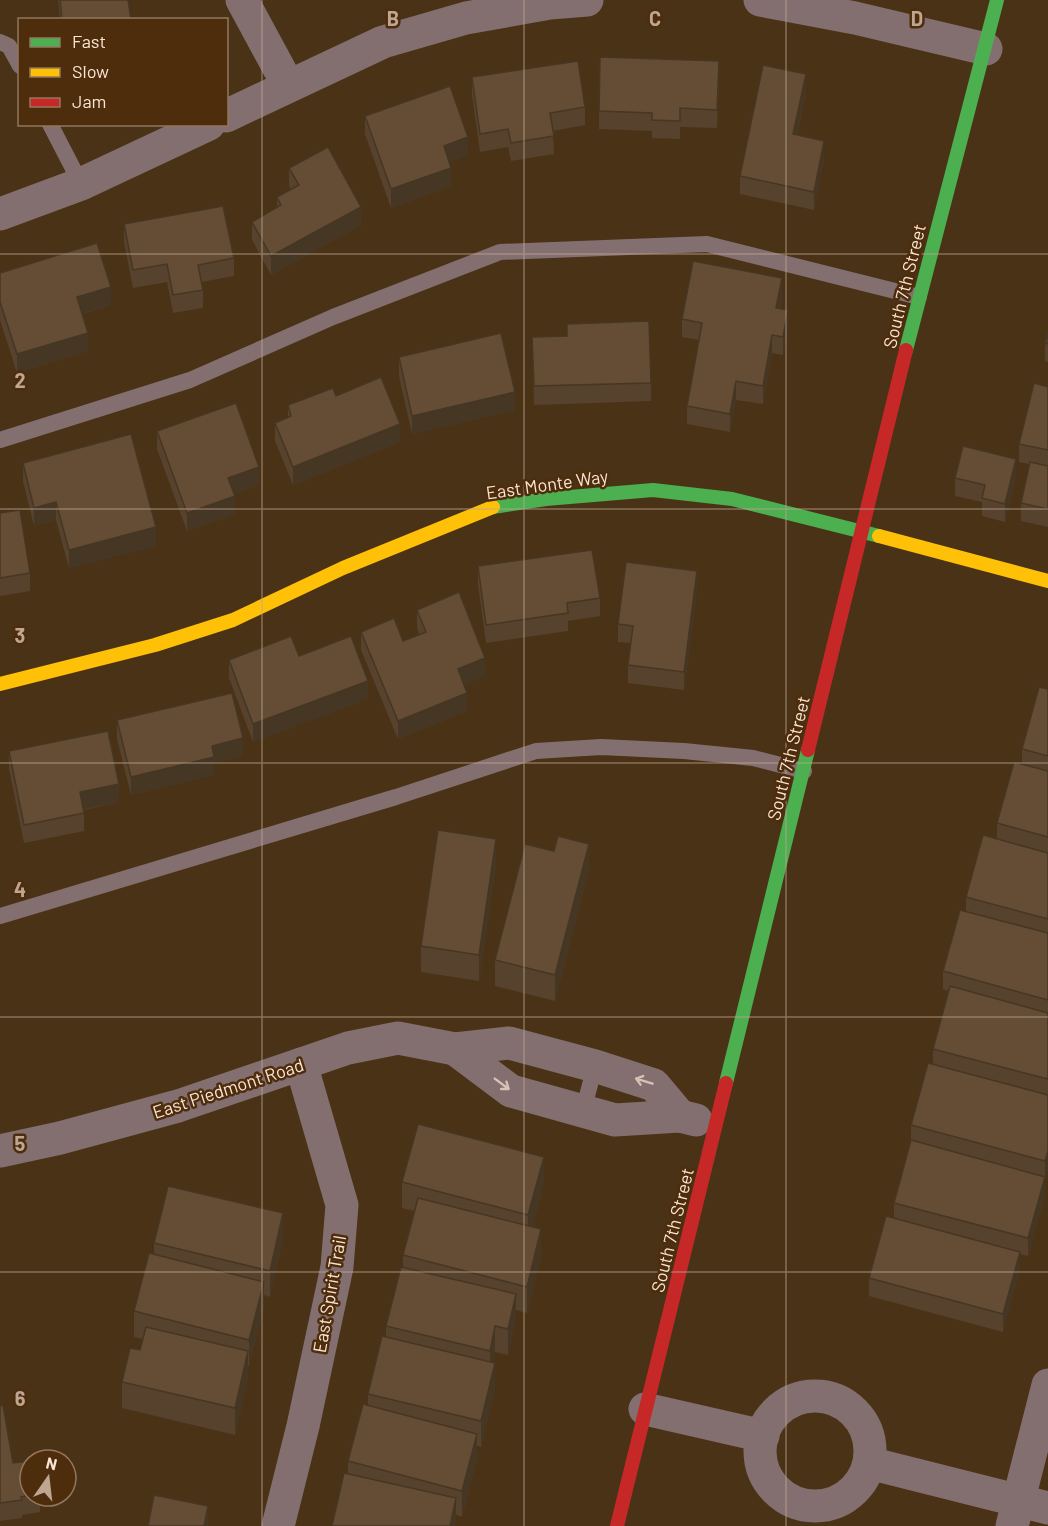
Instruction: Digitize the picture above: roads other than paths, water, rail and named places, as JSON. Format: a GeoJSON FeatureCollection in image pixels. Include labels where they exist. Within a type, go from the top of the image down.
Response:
{"type":"FeatureCollection","features":[{"type":"Feature","properties":{"kind":"street"},"geometry":{"type":"LineString","coordinates":[[242,0],[288,86]]}},
{"type":"Feature","properties":{"kind":"street"},"geometry":{"type":"LineString","coordinates":[[228,115],[383,42],[466,18],[550,3],[587,0]]}},
{"type":"Feature","properties":{"kind":"street"},"geometry":{"type":"LineString","coordinates":[[760,0],[855,18],[986,49]]}},
{"type":"Feature","properties":{"kind":"street","name":"South 7th Street"},"geometry":{"type":"LineString","coordinates":[[617,1526],[919,297],[998,0]]}},
{"type":"Feature","properties":{"kind":"street"},"geometry":{"type":"LineString","coordinates":[[0,214],[81,184],[205,126]]}},
{"type":"Feature","properties":{"kind":"street","name":"East Monte Way"},"geometry":{"type":"LineString","coordinates":[[0,684],[154,645],[233,620],[343,568],[489,508],[546,499],[653,490],[732,499],[1048,581]]}},
{"type":"Feature","properties":{"kind":"street","name":"East Piedmont Road"},"geometry":{"type":"LineString","coordinates":[[0,1151],[178,1107],[348,1048],[398,1038],[455,1049],[509,1043],[595,1066],[654,1084],[680,1116]]}},
{"type":"Feature","properties":{"kind":"street","name":"East Piedmont Road"},"geometry":{"type":"LineString","coordinates":[[455,1049],[511,1091],[615,1120],[680,1116],[716,1124]]}},
{"type":"Feature","properties":{"kind":"street","name":"East Spirit Trail"},"geometry":{"type":"LineString","coordinates":[[278,1526],[303,1426],[337,1267],[342,1205],[302,1064]]}},
{"type":"Feature","properties":{"kind":"street"},"geometry":{"type":"LineString","coordinates":[[869,1463],[1026,1511],[1048,1385]]}},
{"type":"Feature","properties":{"kind":"street"},"geometry":{"type":"LineString","coordinates":[[808,1397],[829,1398],[848,1407],[861,1421],[869,1441],[869,1463],[855,1489],[837,1501],[817,1506],[796,1502],[779,1491],[765,1473],[760,1455],[763,1436],[773,1416],[788,1403],[808,1397]]}},
{"type":"Feature","properties":{"kind":"street"},"geometry":{"type":"LineString","coordinates":[[645,1409],[763,1436]]}},
{"type":"Feature","properties":{"kind":"lane"},"geometry":{"type":"LineString","coordinates":[[0,42],[9,46],[18,62]]}},
{"type":"Feature","properties":{"kind":"lane"},"geometry":{"type":"LineString","coordinates":[[51,126],[81,184]]}},
{"type":"Feature","properties":{"kind":"lane"},"geometry":{"type":"LineString","coordinates":[[0,440],[190,380],[333,317],[500,252],[707,244],[919,297]]}},
{"type":"Feature","properties":{"kind":"lane"},"geometry":{"type":"LineString","coordinates":[[0,916],[396,797],[536,751],[601,747],[684,751],[753,758],[804,771]]}},
{"type":"Feature","properties":{"kind":"lane"},"geometry":{"type":"LineString","coordinates":[[583,1111],[595,1066]]}}]}
